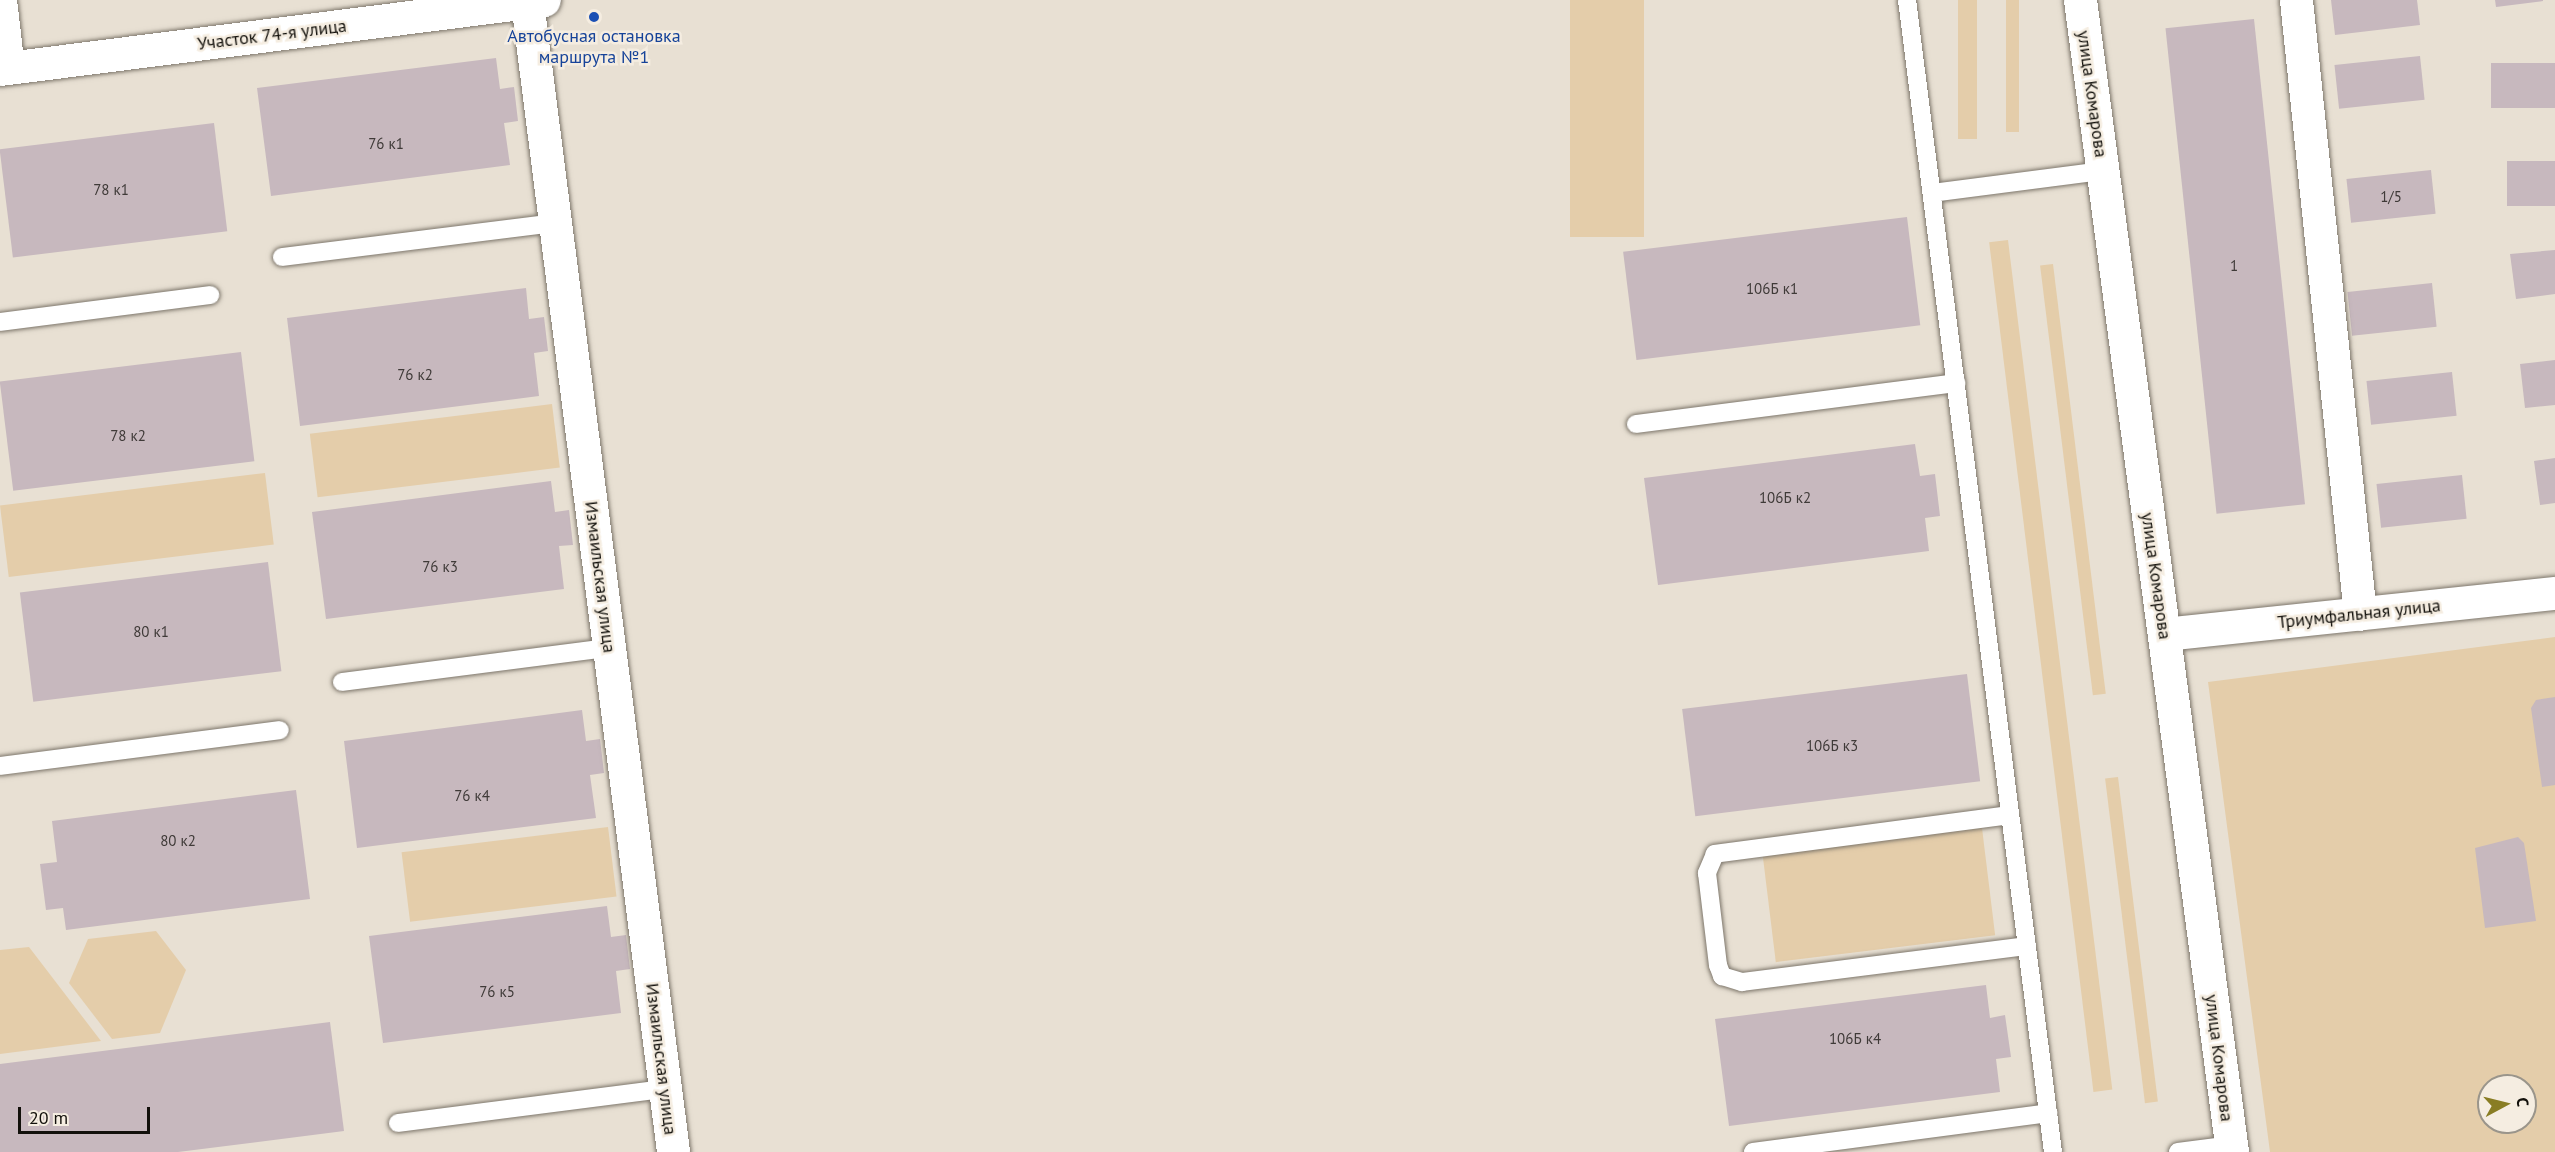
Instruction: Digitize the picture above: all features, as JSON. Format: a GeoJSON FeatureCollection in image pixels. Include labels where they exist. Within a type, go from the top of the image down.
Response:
{"type":"FeatureCollection","features":[{"type":"Feature","properties":{"kind":"street"},"geometry":{"type":"LineString","coordinates":[[0,0],[4,69]]}},
{"type":"Feature","properties":{"kind":"street","name":"улица Комарова"},"geometry":{"type":"LineString","coordinates":[[2080,0],[2231,1149]]}},
{"type":"Feature","properties":{"kind":"street"},"geometry":{"type":"LineString","coordinates":[[2296,0],[2360,614]]}},
{"type":"Feature","properties":{"kind":"street","name":"Участок 74-я улица"},"geometry":{"type":"LineString","coordinates":[[4,69],[492,3],[535,1]]}},
{"type":"Feature","properties":{"kind":"street","name":"Измаильская улица"},"geometry":{"type":"LineString","coordinates":[[535,1],[555,223],[673,1152]]}},
{"type":"Feature","properties":{"kind":"street","name":"Триумфальная улица"},"geometry":{"type":"LineString","coordinates":[[2164,634],[2555,593]]}},
{"type":"Feature","properties":{"kind":"lane"},"geometry":{"type":"LineString","coordinates":[[1907,0],[2053,1152]]}},
{"type":"Feature","properties":{"kind":"lane"},"geometry":{"type":"LineString","coordinates":[[1932,193],[2102,171]]}},
{"type":"Feature","properties":{"kind":"lane"},"geometry":{"type":"LineString","coordinates":[[282,257],[555,223]]}},
{"type":"Feature","properties":{"kind":"lane"},"geometry":{"type":"LineString","coordinates":[[0,322],[210,295]]}},
{"type":"Feature","properties":{"kind":"lane"},"geometry":{"type":"LineString","coordinates":[[1636,424],[1956,383]]}},
{"type":"Feature","properties":{"kind":"lane"},"geometry":{"type":"LineString","coordinates":[[342,682],[609,648]]}},
{"type":"Feature","properties":{"kind":"lane"},"geometry":{"type":"LineString","coordinates":[[0,766],[280,730]]}},
{"type":"Feature","properties":{"kind":"lane"},"geometry":{"type":"LineString","coordinates":[[2010,815],[1715,854],[1707,873],[1718,965],[1722,976],[1742,982],[2027,946]]}},
{"type":"Feature","properties":{"kind":"lane"},"geometry":{"type":"LineString","coordinates":[[398,1123],[665,1089]]}},
{"type":"Feature","properties":{"kind":"lane"},"geometry":{"type":"LineString","coordinates":[[1753,1152],[2048,1113]]}},
{"type":"Feature","properties":{"kind":"lane"},"geometry":{"type":"LineString","coordinates":[[2178,1152],[2231,1149]]}},
{"type":"Feature","properties":{"kind":"shaded area"},"geometry":{"type":"Polygon","coordinates":[[[1570,0],[1644,0],[1644,237],[1570,237],[1570,0]]]}},
{"type":"Feature","properties":{"kind":"shaded area"},"geometry":{"type":"Polygon","coordinates":[[[1958,0],[1977,0],[1977,139],[1958,139],[1958,0]]]}},
{"type":"Feature","properties":{"kind":"shaded area"},"geometry":{"type":"Polygon","coordinates":[[[2006,0],[2019,0],[2019,132],[2006,132],[2006,0]]]}},
{"type":"Feature","properties":{"kind":"shaded area"},"geometry":{"type":"Polygon","coordinates":[[[2008,240],[2112,1090],[2093,1092],[1989,242],[2008,240]]]}},
{"type":"Feature","properties":{"kind":"shaded area"},"geometry":{"type":"Polygon","coordinates":[[[2053,264],[2106,694],[2093,695],[2040,266],[2053,264]]]}},
{"type":"Feature","properties":{"kind":"shaded area"},"geometry":{"type":"Polygon","coordinates":[[[552,404],[560,468],[318,497],[310,434],[552,404]]]}},
{"type":"Feature","properties":{"kind":"shaded area"},"geometry":{"type":"Polygon","coordinates":[[[265,473],[274,544],[9,577],[0,506],[265,473]]]}},
{"type":"Feature","properties":{"kind":"shaded area"},"geometry":{"type":"Polygon","coordinates":[[[2555,637],[2555,1152],[2270,1152],[2208,682],[2555,637]]]}},
{"type":"Feature","properties":{"kind":"shaded area"},"geometry":{"type":"Polygon","coordinates":[[[2118,777],[2158,1102],[2145,1103],[2105,779],[2118,777]]]}},
{"type":"Feature","properties":{"kind":"shaded area"},"geometry":{"type":"Polygon","coordinates":[[[608,827],[617,896],[410,922],[402,852],[608,827]]]}},
{"type":"Feature","properties":{"kind":"shaded area"},"geometry":{"type":"Polygon","coordinates":[[[1982,828],[1995,935],[1776,962],[1763,855],[1982,828]]]}},
{"type":"Feature","properties":{"kind":"shaded area"},"geometry":{"type":"Polygon","coordinates":[[[156,931],[186,970],[160,1033],[112,1039],[69,983],[88,939],[156,931]]]}},
{"type":"Feature","properties":{"kind":"shaded area"},"geometry":{"type":"Polygon","coordinates":[[[29,947],[101,1041],[0,1054],[0,950],[29,947]]]}},
{"type":"Feature","properties":{"kind":"building"},"geometry":{"type":"Polygon","coordinates":[[[2331,0],[2417,0],[2420,25],[2335,35],[2331,0]]]}},
{"type":"Feature","properties":{"kind":"building"},"geometry":{"type":"Polygon","coordinates":[[[2495,0],[2543,0],[2543,1],[2496,7],[2495,0]]]}},
{"type":"Feature","properties":{"kind":"building"},"geometry":{"type":"Polygon","coordinates":[[[2254,19],[2305,504],[2216,514],[2165,28],[2254,19]]]}},
{"type":"Feature","properties":{"kind":"building"},"geometry":{"type":"Polygon","coordinates":[[[2420,56],[2425,100],[2339,109],[2334,65],[2420,56]]]}},
{"type":"Feature","properties":{"kind":"building"},"geometry":{"type":"Polygon","coordinates":[[[496,58],[500,89],[514,87],[518,121],[504,123],[510,165],[271,196],[257,88],[496,58]]]}},
{"type":"Feature","properties":{"kind":"building"},"geometry":{"type":"Polygon","coordinates":[[[2491,63],[2555,63],[2555,108],[2491,108],[2491,63]]]}},
{"type":"Feature","properties":{"kind":"building"},"geometry":{"type":"Polygon","coordinates":[[[214,123],[227,231],[13,258],[0,149],[214,123]]]}},
{"type":"Feature","properties":{"kind":"building"},"geometry":{"type":"Polygon","coordinates":[[[2507,161],[2555,161],[2555,206],[2507,206],[2507,161]]]}},
{"type":"Feature","properties":{"kind":"building"},"geometry":{"type":"Polygon","coordinates":[[[2431,170],[2436,214],[2351,223],[2346,179],[2431,170]]]}},
{"type":"Feature","properties":{"kind":"building"},"geometry":{"type":"Polygon","coordinates":[[[1907,217],[1920,325],[1636,360],[1623,252],[1907,217]]]}},
{"type":"Feature","properties":{"kind":"building"},"geometry":{"type":"Polygon","coordinates":[[[2555,250],[2555,294],[2516,299],[2510,254],[2555,250]]]}},
{"type":"Feature","properties":{"kind":"building"},"geometry":{"type":"Polygon","coordinates":[[[2432,283],[2437,327],[2352,336],[2347,292],[2432,283]]]}},
{"type":"Feature","properties":{"kind":"building"},"geometry":{"type":"Polygon","coordinates":[[[526,288],[529,319],[544,317],[548,351],[534,353],[539,396],[300,426],[287,318],[526,288]]]}},
{"type":"Feature","properties":{"kind":"building"},"geometry":{"type":"Polygon","coordinates":[[[241,352],[254,461],[13,491],[0,382],[241,352]]]}},
{"type":"Feature","properties":{"kind":"building"},"geometry":{"type":"Polygon","coordinates":[[[2555,360],[2555,405],[2525,408],[2520,364],[2555,360]]]}},
{"type":"Feature","properties":{"kind":"building"},"geometry":{"type":"Polygon","coordinates":[[[2452,372],[2457,416],[2371,425],[2366,381],[2452,372]]]}},
{"type":"Feature","properties":{"kind":"building"},"geometry":{"type":"Polygon","coordinates":[[[1915,444],[1920,476],[1935,474],[1940,516],[1925,518],[1929,551],[1658,585],[1644,478],[1915,444]]]}},
{"type":"Feature","properties":{"kind":"building"},"geometry":{"type":"Polygon","coordinates":[[[2555,458],[2555,503],[2540,505],[2534,461],[2555,458]]]}},
{"type":"Feature","properties":{"kind":"building"},"geometry":{"type":"Polygon","coordinates":[[[2462,475],[2467,519],[2381,528],[2376,484],[2462,475]]]}},
{"type":"Feature","properties":{"kind":"building"},"geometry":{"type":"Polygon","coordinates":[[[551,481],[555,512],[569,510],[573,545],[559,546],[564,589],[326,619],[312,512],[551,481]]]}},
{"type":"Feature","properties":{"kind":"building"},"geometry":{"type":"Polygon","coordinates":[[[268,562],[281,671],[33,702],[20,592],[268,562]]]}},
{"type":"Feature","properties":{"kind":"building"},"geometry":{"type":"Polygon","coordinates":[[[1967,674],[1980,781],[1695,816],[1682,709],[1967,674]]]}},
{"type":"Feature","properties":{"kind":"building"},"geometry":{"type":"Polygon","coordinates":[[[2555,697],[2555,785],[2542,787],[2531,708],[2536,700],[2555,697]]]}},
{"type":"Feature","properties":{"kind":"building"},"geometry":{"type":"Polygon","coordinates":[[[582,710],[586,741],[600,739],[604,773],[590,775],[596,818],[357,848],[344,741],[582,710]]]}},
{"type":"Feature","properties":{"kind":"building"},"geometry":{"type":"Polygon","coordinates":[[[296,790],[310,899],[66,930],[63,908],[46,910],[40,864],[57,862],[52,821],[296,790]]]}},
{"type":"Feature","properties":{"kind":"building"},"geometry":{"type":"Polygon","coordinates":[[[2518,837],[2524,843],[2536,921],[2485,928],[2475,848],[2518,837]]]}},
{"type":"Feature","properties":{"kind":"building"},"geometry":{"type":"Polygon","coordinates":[[[607,906],[611,937],[626,935],[630,969],[616,971],[621,1013],[383,1043],[369,936],[607,906]]]}},
{"type":"Feature","properties":{"kind":"building"},"geometry":{"type":"Polygon","coordinates":[[[1986,985],[1990,1018],[2005,1015],[2011,1057],[1996,1059],[2000,1092],[1729,1126],[1715,1019],[1986,985]]]}},
{"type":"Feature","properties":{"kind":"building"},"geometry":{"type":"Polygon","coordinates":[[[330,1022],[344,1131],[178,1152],[0,1152],[0,1064],[330,1022]]]}},
{"type":"Feature","properties":{"kind":"place","name":"Автобусная остановка маршрута №1"},"geometry":{"type":"Point","coordinates":[594,17]}}]}
